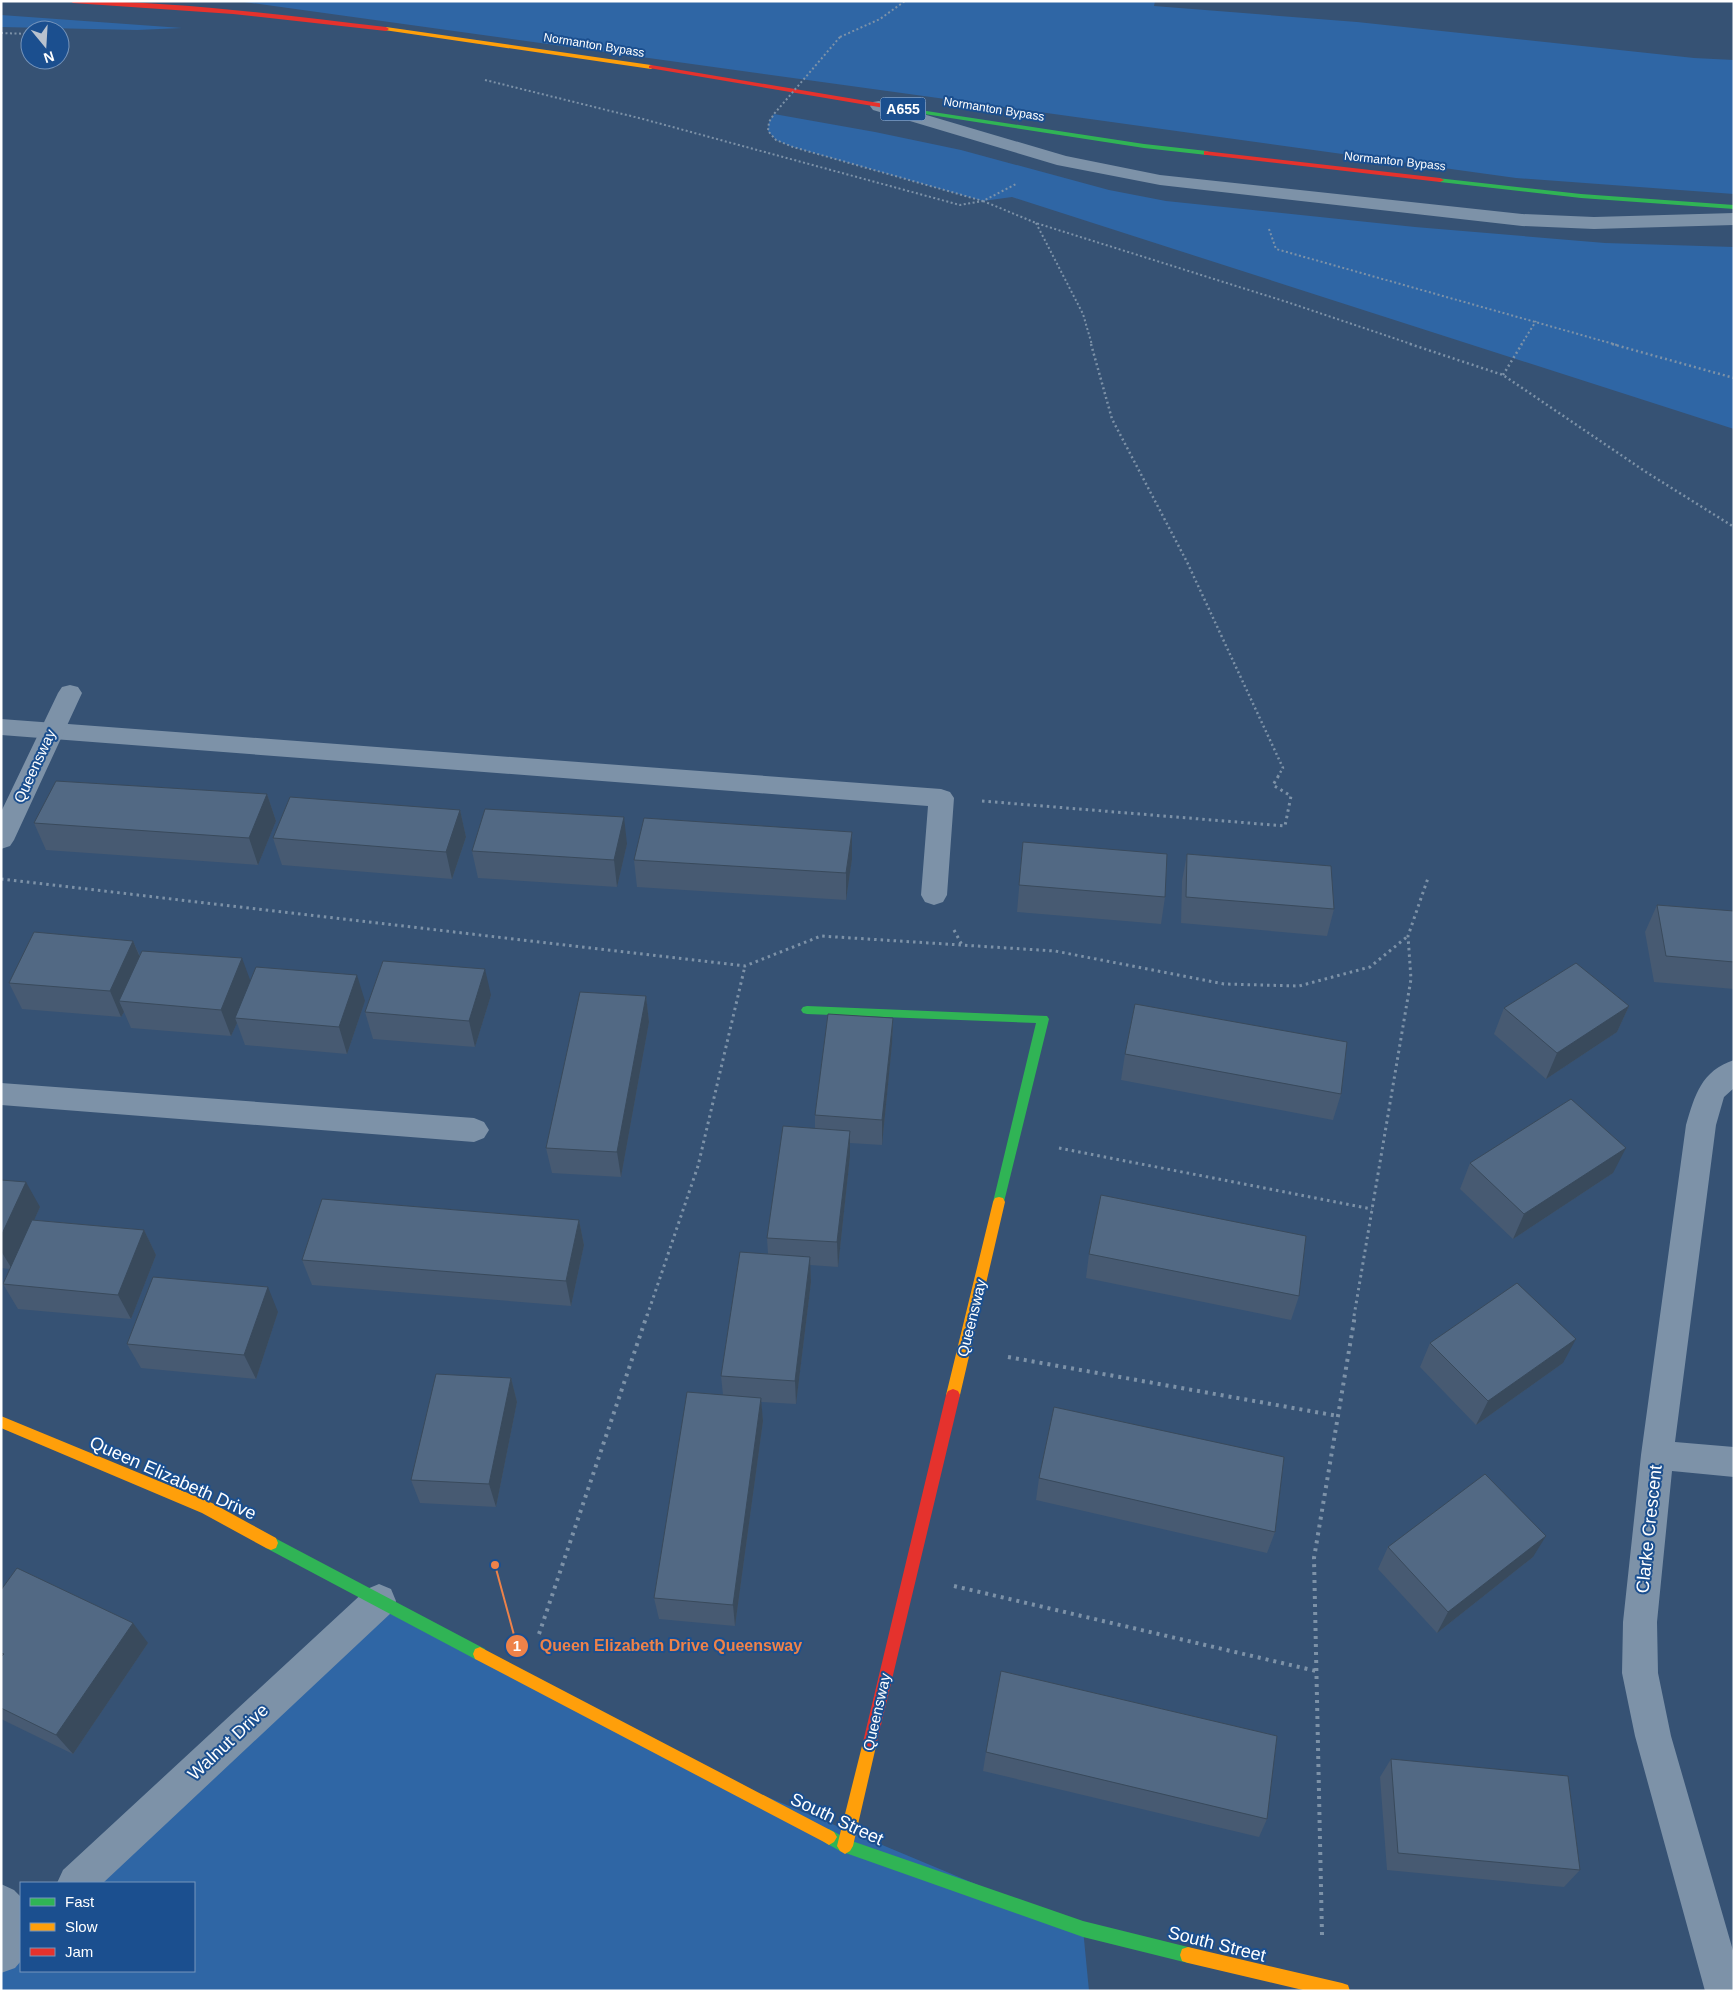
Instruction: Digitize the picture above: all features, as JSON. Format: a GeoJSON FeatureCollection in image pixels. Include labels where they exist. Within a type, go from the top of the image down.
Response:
{"type":"FeatureCollection","features":[{"type":"Feature","properties":{"kind":"main road","name":"Normanton Bypass"},"geometry":{"type":"LineString","coordinates":[[73,1],[233,12],[415,32],[662,69],[879,106],[1154,148],[1581,196],[1734,207]]}},
{"type":"Feature","properties":{"kind":"main road","name":"Queensway"},"geometry":{"type":"LineString","coordinates":[[807,1010],[1043,1020],[845,1846]]}},
{"type":"Feature","properties":{"kind":"main road","name":"Queen Elizabeth Drive"},"geometry":{"type":"LineString","coordinates":[[1,1422],[207,1508],[379,1601]]}},
{"type":"Feature","properties":{"kind":"main road","name":"South Street"},"geometry":{"type":"LineString","coordinates":[[379,1601],[845,1846],[1083,1929],[1323,1988],[1342,1991]]}},
{"type":"Feature","properties":{"kind":"street"},"geometry":{"type":"LineString","coordinates":[[879,106],[1063,161],[1160,180],[1522,220],[1594,223],[1734,220]]}},
{"type":"Feature","properties":{"kind":"street","name":"Queensway"},"geometry":{"type":"LineString","coordinates":[[1,840],[70,693]]}},
{"type":"Feature","properties":{"kind":"street"},"geometry":{"type":"LineString","coordinates":[[1,727],[941,798],[934,895]]}},
{"type":"Feature","properties":{"kind":"street","name":"Clarke Crescent"},"geometry":{"type":"LineString","coordinates":[[1725,1991],[1653,1736],[1640,1673],[1640,1622],[1657,1456],[1701,1125],[1711,1091],[1734,1071]]}},
{"type":"Feature","properties":{"kind":"street"},"geometry":{"type":"LineString","coordinates":[[1,1094],[474,1130]]}},
{"type":"Feature","properties":{"kind":"street"},"geometry":{"type":"LineString","coordinates":[[1657,1456],[1734,1462]]}},
{"type":"Feature","properties":{"kind":"street","name":"Walnut Drive"},"geometry":{"type":"LineString","coordinates":[[77,1882],[379,1601]]}},
{"type":"Feature","properties":{"kind":"street"},"geometry":{"type":"LineString","coordinates":[[1,1903],[20,1923]]}},
{"type":"Feature","properties":{"kind":"street"},"geometry":{"type":"LineString","coordinates":[[1,1954],[20,1936]]}},
{"type":"Feature","properties":{"kind":"path"},"geometry":{"type":"LineString","coordinates":[[905,1],[880,19],[840,37],[769,122],[768,131],[776,140],[793,147],[983,201],[1036,223],[1287,302],[1503,375],[1646,472],[1734,527]]}},
{"type":"Feature","properties":{"kind":"path"},"geometry":{"type":"LineString","coordinates":[[1,34],[20,34]]}},
{"type":"Feature","properties":{"kind":"path"},"geometry":{"type":"LineString","coordinates":[[482,80],[643,119],[960,205],[983,201]]}},
{"type":"Feature","properties":{"kind":"path"},"geometry":{"type":"LineString","coordinates":[[1254,190],[1276,249],[1734,378]]}},
{"type":"Feature","properties":{"kind":"path"},"geometry":{"type":"LineString","coordinates":[[941,798],[1285,826],[1291,796],[1273,785],[1283,768],[1187,562],[1112,419],[1083,314],[1036,223]]}},
{"type":"Feature","properties":{"kind":"path"},"geometry":{"type":"LineString","coordinates":[[1503,375],[1536,321]]}},
{"type":"Feature","properties":{"kind":"path"},"geometry":{"type":"LineString","coordinates":[[1323,1988],[1314,1558],[1411,980],[1408,936],[1428,878]]}},
{"type":"Feature","properties":{"kind":"path"},"geometry":{"type":"LineString","coordinates":[[1,879],[744,966],[821,936],[1055,951],[1224,984],[1300,986],[1370,967],[1408,936]]}},
{"type":"Feature","properties":{"kind":"path"},"geometry":{"type":"LineString","coordinates":[[524,1678],[698,1166],[744,966]]}},
{"type":"Feature","properties":{"kind":"path"},"geometry":{"type":"LineString","coordinates":[[1015,1139],[1372,1209]]}},
{"type":"Feature","properties":{"kind":"path"},"geometry":{"type":"LineString","coordinates":[[964,1349],[1338,1416]]}},
{"type":"Feature","properties":{"kind":"path"},"geometry":{"type":"LineString","coordinates":[[910,1576],[1316,1671]]}},
{"type":"Feature","properties":{"kind":"shaded area"},"geometry":{"type":"Polygon","coordinates":[[[237,1],[1155,1],[1154,6],[1357,22],[1694,58],[1734,60],[1734,194],[1516,178],[237,1]]]}},
{"type":"Feature","properties":{"kind":"shaded area"},"geometry":{"type":"Polygon","coordinates":[[[1,15],[182,28],[137,30],[70,29],[70,20],[20,20],[20,27],[1,27],[1,15]]]}},
{"type":"Feature","properties":{"kind":"shaded area"},"geometry":{"type":"Polygon","coordinates":[[[774,114],[961,150],[1109,190],[1166,201],[1415,227],[1605,243],[1734,247],[1734,429],[1012,197],[983,201],[793,147],[776,140],[768,131],[769,122],[774,114]]]}},
{"type":"Feature","properties":{"kind":"shaded area"},"geometry":{"type":"Polygon","coordinates":[[[379,1601],[679,1760],[1083,1929],[1089,1991],[1,1991],[1,1954],[20,1936],[20,1972],[195,1972],[195,1882],[77,1882],[379,1601]]]}},
{"type":"Feature","properties":{"kind":"building"},"geometry":{"type":"Polygon","coordinates":[[[56,781],[267,794],[249,838],[34,823],[56,781]]]}},
{"type":"Feature","properties":{"kind":"building"},"geometry":{"type":"Polygon","coordinates":[[[290,797],[460,810],[446,852],[273,838],[290,797]]]}},
{"type":"Feature","properties":{"kind":"building"},"geometry":{"type":"Polygon","coordinates":[[[485,809],[624,817],[614,860],[472,851],[485,809]]]}},
{"type":"Feature","properties":{"kind":"building"},"geometry":{"type":"Polygon","coordinates":[[[644,818],[852,832],[846,873],[634,860],[644,818]]]}},
{"type":"Feature","properties":{"kind":"building"},"geometry":{"type":"Polygon","coordinates":[[[1023,842],[1167,854],[1165,897],[1019,885],[1023,842]]]}},
{"type":"Feature","properties":{"kind":"building"},"geometry":{"type":"Polygon","coordinates":[[[1187,854],[1331,866],[1334,909],[1186,897],[1187,854]]]}},
{"type":"Feature","properties":{"kind":"building"},"geometry":{"type":"Polygon","coordinates":[[[1657,905],[1734,911],[1734,962],[1666,956],[1657,905]]]}},
{"type":"Feature","properties":{"kind":"building"},"geometry":{"type":"Polygon","coordinates":[[[34,932],[133,941],[110,991],[9,983],[34,932]]]}},
{"type":"Feature","properties":{"kind":"building"},"geometry":{"type":"Polygon","coordinates":[[[142,951],[242,958],[221,1010],[119,1001],[142,951]]]}},
{"type":"Feature","properties":{"kind":"building"},"geometry":{"type":"Polygon","coordinates":[[[383,961],[485,969],[469,1021],[365,1012],[383,961]]]}},
{"type":"Feature","properties":{"kind":"building"},"geometry":{"type":"Polygon","coordinates":[[[1576,963],[1629,1006],[1557,1053],[1504,1008],[1576,963]]]}},
{"type":"Feature","properties":{"kind":"building"},"geometry":{"type":"Polygon","coordinates":[[[256,967],[357,975],[339,1027],[235,1018],[256,967]]]}},
{"type":"Feature","properties":{"kind":"building"},"geometry":{"type":"Polygon","coordinates":[[[580,992],[646,996],[617,1152],[546,1148],[580,992]]]}},
{"type":"Feature","properties":{"kind":"building"},"geometry":{"type":"Polygon","coordinates":[[[1135,1004],[1347,1042],[1341,1094],[1125,1054],[1135,1004]]]}},
{"type":"Feature","properties":{"kind":"building"},"geometry":{"type":"Polygon","coordinates":[[[828,1014],[893,1018],[882,1120],[815,1115],[828,1014]]]}},
{"type":"Feature","properties":{"kind":"building"},"geometry":{"type":"Polygon","coordinates":[[[1571,1099],[1626,1148],[1524,1214],[1470,1163],[1571,1099]]]}},
{"type":"Feature","properties":{"kind":"building"},"geometry":{"type":"Polygon","coordinates":[[[783,1126],[850,1131],[837,1242],[767,1238],[783,1126]]]}},
{"type":"Feature","properties":{"kind":"building"},"geometry":{"type":"Polygon","coordinates":[[[1,1180],[26,1182],[1,1236],[1,1180]]]}},
{"type":"Feature","properties":{"kind":"building"},"geometry":{"type":"Polygon","coordinates":[[[1101,1195],[1306,1236],[1299,1296],[1089,1254],[1101,1195]]]}},
{"type":"Feature","properties":{"kind":"building"},"geometry":{"type":"Polygon","coordinates":[[[322,1199],[579,1220],[566,1281],[302,1260],[322,1199]]]}},
{"type":"Feature","properties":{"kind":"building"},"geometry":{"type":"Polygon","coordinates":[[[32,1220],[144,1230],[118,1295],[3,1284],[32,1220]]]}},
{"type":"Feature","properties":{"kind":"building"},"geometry":{"type":"Polygon","coordinates":[[[740,1252],[810,1257],[795,1381],[721,1376],[740,1252]]]}},
{"type":"Feature","properties":{"kind":"building"},"geometry":{"type":"Polygon","coordinates":[[[153,1277],[268,1287],[244,1355],[127,1344],[153,1277]]]}},
{"type":"Feature","properties":{"kind":"building"},"geometry":{"type":"Polygon","coordinates":[[[1517,1283],[1576,1339],[1488,1401],[1430,1343],[1517,1283]]]}},
{"type":"Feature","properties":{"kind":"building"},"geometry":{"type":"Polygon","coordinates":[[[436,1374],[511,1378],[489,1484],[411,1480],[436,1374]]]}},
{"type":"Feature","properties":{"kind":"building"},"geometry":{"type":"Polygon","coordinates":[[[687,1392],[761,1398],[733,1605],[654,1598],[687,1392]]]}},
{"type":"Feature","properties":{"kind":"building"},"geometry":{"type":"Polygon","coordinates":[[[1054,1407],[1284,1457],[1275,1532],[1039,1478],[1054,1407]]]}},
{"type":"Feature","properties":{"kind":"building"},"geometry":{"type":"Polygon","coordinates":[[[1485,1474],[1546,1536],[1448,1612],[1388,1547],[1485,1474]]]}},
{"type":"Feature","properties":{"kind":"building"},"geometry":{"type":"Polygon","coordinates":[[[17,1568],[133,1623],[56,1735],[1,1708],[1,1657],[4,1654],[1,1653],[1,1590],[17,1568]]]}},
{"type":"Feature","properties":{"kind":"building"},"geometry":{"type":"Polygon","coordinates":[[[1001,1671],[1277,1736],[1267,1819],[986,1752],[1001,1671]]]}},
{"type":"Feature","properties":{"kind":"building"},"geometry":{"type":"Polygon","coordinates":[[[1391,1759],[1568,1776],[1580,1870],[1398,1853],[1391,1759]]]}},
{"type":"Feature","properties":{"kind":"traffic: fast"},"geometry":{"type":"LineString","coordinates":[[920,112],[1144,146],[1207,153]]}},
{"type":"Feature","properties":{"kind":"traffic: fast"},"geometry":{"type":"LineString","coordinates":[[1440,180],[1581,196],[1734,207]]}},
{"type":"Feature","properties":{"kind":"traffic: fast"},"geometry":{"type":"LineString","coordinates":[[807,1010],[1043,1019],[999,1202]]}},
{"type":"Feature","properties":{"kind":"traffic: fast"},"geometry":{"type":"LineString","coordinates":[[271,1543],[480,1654]]}},
{"type":"Feature","properties":{"kind":"traffic: fast"},"geometry":{"type":"LineString","coordinates":[[829,1837],[845,1846],[1083,1929],[1188,1955]]}},
{"type":"Feature","properties":{"kind":"traffic: slow"},"geometry":{"type":"LineString","coordinates":[[386,29],[651,67]]}},
{"type":"Feature","properties":{"kind":"traffic: slow"},"geometry":{"type":"LineString","coordinates":[[953,1395],[999,1202]]}},
{"type":"Feature","properties":{"kind":"traffic: slow"},"geometry":{"type":"LineString","coordinates":[[1,1422],[207,1508],[271,1543]]}},
{"type":"Feature","properties":{"kind":"traffic: slow"},"geometry":{"type":"LineString","coordinates":[[480,1654],[829,1837]]}},
{"type":"Feature","properties":{"kind":"traffic: slow"},"geometry":{"type":"LineString","coordinates":[[845,1846],[870,1742]]}},
{"type":"Feature","properties":{"kind":"traffic: slow"},"geometry":{"type":"LineString","coordinates":[[1188,1955],[1342,1991]]}},
{"type":"Feature","properties":{"kind":"traffic: jam"},"geometry":{"type":"LineString","coordinates":[[73,1],[233,12],[386,29]]}},
{"type":"Feature","properties":{"kind":"traffic: jam"},"geometry":{"type":"LineString","coordinates":[[651,67],[920,112]]}},
{"type":"Feature","properties":{"kind":"traffic: jam"},"geometry":{"type":"LineString","coordinates":[[1207,153],[1440,180]]}},
{"type":"Feature","properties":{"kind":"traffic: jam"},"geometry":{"type":"LineString","coordinates":[[870,1742],[953,1395]]}},
{"type":"Feature","properties":{"kind":"place","name":"Queen Elizabeth Drive Queensway"},"geometry":{"type":"Point","coordinates":[495,1565]}}]}
